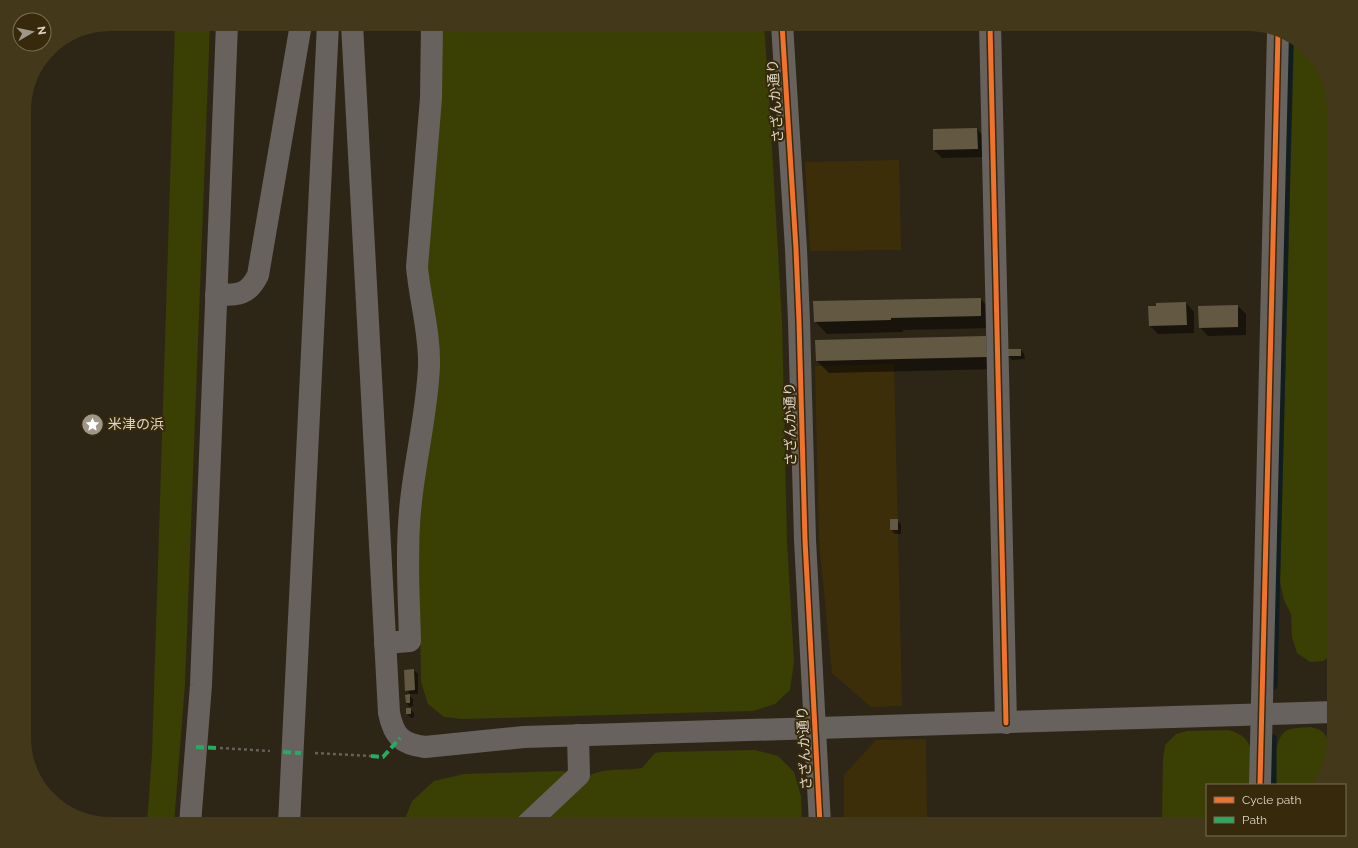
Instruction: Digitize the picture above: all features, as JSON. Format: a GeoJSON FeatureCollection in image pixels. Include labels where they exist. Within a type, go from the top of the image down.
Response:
{"type":"FeatureCollection","features":[{"type":"Feature","properties":{"kind":"street"},"geometry":{"type":"LineString","coordinates":[[191,817],[201,677],[227,31]]}},
{"type":"Feature","properties":{"kind":"street"},"geometry":{"type":"LineString","coordinates":[[216,295],[235,295],[245,292],[254,285],[258,275],[300,31]]}},
{"type":"Feature","properties":{"kind":"street"},"geometry":{"type":"LineString","coordinates":[[289,817],[328,31]]}},
{"type":"Feature","properties":{"kind":"street"},"geometry":{"type":"LineString","coordinates":[[352,31],[389,713],[392,727],[400,738],[412,745],[426,747],[524,737],[1327,712]]}},
{"type":"Feature","properties":{"kind":"street"},"geometry":{"type":"LineString","coordinates":[[385,643],[410,641],[409,527],[412,493],[429,367],[427,338],[417,267],[431,98],[432,31]]}},
{"type":"Feature","properties":{"kind":"street","name":"さざんか通り"},"geometry":{"type":"LineString","coordinates":[[782,31],[797,273],[805,540],[820,817]]}},
{"type":"Feature","properties":{"kind":"street"},"geometry":{"type":"LineString","coordinates":[[990,31],[1006,722]]}},
{"type":"Feature","properties":{"kind":"street"},"geometry":{"type":"LineString","coordinates":[[1260,784],[1278,37]]}},
{"type":"Feature","properties":{"kind":"street"},"geometry":{"type":"LineString","coordinates":[[534,817],[579,775],[578,735]]}},
{"type":"Feature","properties":{"kind":"path"},"geometry":{"type":"LineString","coordinates":[[217,748],[276,751]]}},
{"type":"Feature","properties":{"kind":"path"},"geometry":{"type":"LineString","coordinates":[[309,753],[371,756]]}},
{"type":"Feature","properties":{"kind":"shaded area"},"geometry":{"type":"Polygon","coordinates":[[[899,160],[901,250],[810,251],[805,162],[899,160]]]}},
{"type":"Feature","properties":{"kind":"shaded area"},"geometry":{"type":"Polygon","coordinates":[[[894,364],[902,706],[871,707],[832,673],[819,540],[815,366],[894,364]]]}},
{"type":"Feature","properties":{"kind":"shaded area"},"geometry":{"type":"Polygon","coordinates":[[[926,739],[927,817],[844,817],[844,775],[876,740],[926,739]]]}},
{"type":"Feature","properties":{"kind":"green space"},"geometry":{"type":"Polygon","coordinates":[[[175,31],[210,31],[185,684],[175,817],[148,817],[152,754],[175,31]]]}},
{"type":"Feature","properties":{"kind":"green space"},"geometry":{"type":"Polygon","coordinates":[[[442,31],[764,31],[782,321],[787,541],[794,662],[790,690],[775,704],[753,711],[463,719],[444,717],[428,704],[421,682],[419,545],[431,294],[428,267],[442,31]]]}},
{"type":"Feature","properties":{"kind":"green space"},"geometry":{"type":"Polygon","coordinates":[[[1294,46],[1314,66],[1323,84],[1327,104],[1327,658],[1323,661],[1310,662],[1297,653],[1292,637],[1291,614],[1284,600],[1280,582],[1294,46]]]}},
{"type":"Feature","properties":{"kind":"green space"},"geometry":{"type":"Polygon","coordinates":[[[1311,727],[1320,730],[1325,735],[1327,739],[1326,749],[1321,768],[1312,784],[1276,784],[1276,754],[1279,739],[1283,733],[1297,728],[1311,727]]]}},
{"type":"Feature","properties":{"kind":"green space"},"geometry":{"type":"Polygon","coordinates":[[[1229,730],[1245,738],[1251,751],[1252,784],[1206,784],[1206,817],[1162,817],[1163,759],[1165,745],[1176,734],[1187,731],[1229,730]]]}},
{"type":"Feature","properties":{"kind":"green space"},"geometry":{"type":"Polygon","coordinates":[[[755,750],[778,756],[794,772],[801,796],[802,817],[544,817],[573,789],[589,776],[601,771],[642,768],[655,753],[755,750]]]}},
{"type":"Feature","properties":{"kind":"green space"},"geometry":{"type":"Polygon","coordinates":[[[562,771],[566,772],[566,776],[523,817],[406,817],[412,801],[434,781],[464,774],[562,771]]]}},
{"type":"Feature","properties":{"kind":"building"},"geometry":{"type":"Polygon","coordinates":[[[977,128],[978,149],[933,150],[933,129],[977,128]]]}},
{"type":"Feature","properties":{"kind":"building"},"geometry":{"type":"Polygon","coordinates":[[[981,298],[981,316],[891,318],[891,320],[814,322],[813,301],[981,298]]]}},
{"type":"Feature","properties":{"kind":"building"},"geometry":{"type":"Polygon","coordinates":[[[1186,302],[1187,325],[1149,326],[1148,306],[1156,306],[1156,303],[1186,302]]]}},
{"type":"Feature","properties":{"kind":"building"},"geometry":{"type":"Polygon","coordinates":[[[1238,305],[1238,327],[1199,328],[1198,306],[1238,305]]]}},
{"type":"Feature","properties":{"kind":"building"},"geometry":{"type":"Polygon","coordinates":[[[986,336],[987,357],[816,361],[815,340],[986,336]]]}},
{"type":"Feature","properties":{"kind":"building"},"geometry":{"type":"Polygon","coordinates":[[[1007,349],[1021,349],[1021,356],[1007,356],[1007,349]]]}},
{"type":"Feature","properties":{"kind":"building"},"geometry":{"type":"Polygon","coordinates":[[[890,519],[898,519],[898,530],[890,530],[890,519]]]}},
{"type":"Feature","properties":{"kind":"building"},"geometry":{"type":"Polygon","coordinates":[[[414,669],[415,690],[405,691],[404,670],[414,669]]]}},
{"type":"Feature","properties":{"kind":"building"},"geometry":{"type":"Polygon","coordinates":[[[410,694],[410,703],[406,703],[405,695],[410,694]]]}},
{"type":"Feature","properties":{"kind":"building"},"geometry":{"type":"Polygon","coordinates":[[[406,708],[411,708],[411,714],[406,714],[406,708]]]}},
{"type":"Feature","properties":{"kind":"waterway"},"geometry":{"type":"LineString","coordinates":[[1274,686],[1290,43]]}},
{"type":"Feature","properties":{"kind":"waterway"},"geometry":{"type":"LineString","coordinates":[[1273,738],[1273,784]]}},
{"type":"Feature","properties":{"kind":"marked path"},"geometry":{"type":"LineString","coordinates":[[371,756],[383,757],[400,738]]}},
{"type":"Feature","properties":{"kind":"marked path"},"geometry":{"type":"LineString","coordinates":[[196,747],[217,748]]}},
{"type":"Feature","properties":{"kind":"marked path"},"geometry":{"type":"LineString","coordinates":[[283,752],[301,753]]}},
{"type":"Feature","properties":{"kind":"cycle path"},"geometry":{"type":"LineString","coordinates":[[782,31],[796,249],[805,540],[820,817]]}},
{"type":"Feature","properties":{"kind":"cycle path"},"geometry":{"type":"LineString","coordinates":[[990,31],[1006,723]]}},
{"type":"Feature","properties":{"kind":"cycle path"},"geometry":{"type":"LineString","coordinates":[[1260,784],[1278,37]]}},
{"type":"Feature","properties":{"kind":"place","name":"米津の浜"},"geometry":{"type":"Point","coordinates":[93,424]}}]}
